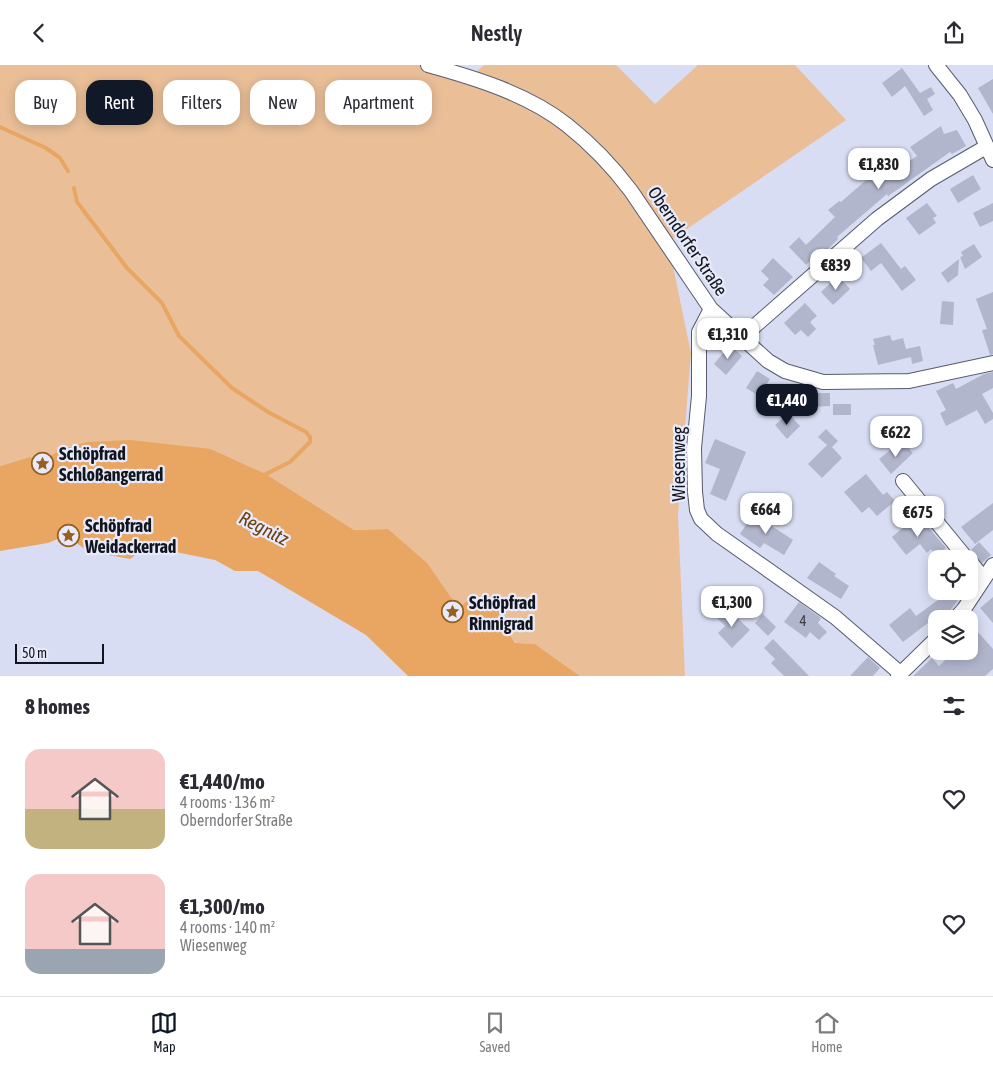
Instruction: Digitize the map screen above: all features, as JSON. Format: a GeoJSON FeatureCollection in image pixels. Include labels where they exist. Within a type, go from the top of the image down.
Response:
{"type":"FeatureCollection","features":[{"type":"Feature","properties":{"kind":"street","name":"Oberndorfer Straße"},"geometry":{"type":"LineString","coordinates":[[428,65],[457,73],[511,93],[544,109],[567,125],[619,175],[711,309],[768,361],[785,371],[823,382],[909,381],[993,363]]}},
{"type":"Feature","properties":{"kind":"street"},"geometry":{"type":"LineString","coordinates":[[936,65],[960,95],[975,120],[993,160]]}},
{"type":"Feature","properties":{"kind":"street"},"geometry":{"type":"LineString","coordinates":[[742,339],[877,219],[931,179],[986,147]]}},
{"type":"Feature","properties":{"kind":"street","name":"Wiesenweg"},"geometry":{"type":"LineString","coordinates":[[711,309],[699,332],[699,396],[694,448],[695,492],[697,510],[701,519],[717,534],[835,617],[899,675]]}},
{"type":"Feature","properties":{"kind":"street"},"geometry":{"type":"LineString","coordinates":[[903,481],[960,550]]}},
{"type":"Feature","properties":{"kind":"street"},"geometry":{"type":"LineString","coordinates":[[962,610],[993,565]]}},
{"type":"Feature","properties":{"kind":"street"},"geometry":{"type":"LineString","coordinates":[[978,572],[984,579]]}},
{"type":"Feature","properties":{"kind":"street"},"geometry":{"type":"LineString","coordinates":[[899,675],[928,647]]}},
{"type":"Feature","properties":{"kind":"shaded area"},"geometry":{"type":"Polygon","coordinates":[[[0,65],[437,65],[475,73],[484,65],[616,65],[655,104],[698,65],[795,65],[846,120],[668,242],[691,353],[678,515],[685,676],[580,676],[535,644],[516,643],[511,637],[507,625],[465,601],[459,609],[388,529],[354,530],[266,474],[211,449],[60,450],[46,458],[34,459],[30,457],[0,466],[0,65]]]}},
{"type":"Feature","properties":{"kind":"water","name":"Regnitz"},"geometry":{"type":"Polygon","coordinates":[[[130,440],[211,449],[266,474],[354,530],[388,529],[427,563],[459,609],[471,598],[490,602],[500,611],[515,643],[535,644],[580,676],[408,676],[366,635],[258,571],[235,571],[215,560],[156,548],[144,548],[130,559],[87,551],[73,540],[62,537],[48,543],[0,551],[0,466],[30,457],[37,460],[47,458],[60,450],[87,442],[130,440]]]}},
{"type":"Feature","properties":{"kind":"building"},"geometry":{"type":"Polygon","coordinates":[[[902,68],[920,93],[931,87],[935,94],[927,99],[933,110],[924,116],[905,86],[892,97],[882,83],[902,68]]]}},
{"type":"Feature","properties":{"kind":"building"},"geometry":{"type":"Polygon","coordinates":[[[993,79],[993,114],[978,88],[993,79]]]}},
{"type":"Feature","properties":{"kind":"building"},"geometry":{"type":"Polygon","coordinates":[[[941,126],[944,134],[957,130],[966,146],[952,154],[950,152],[888,196],[887,194],[837,237],[838,239],[826,251],[823,248],[806,265],[789,247],[799,237],[806,245],[835,217],[828,210],[839,201],[841,202],[873,174],[872,171],[885,162],[892,172],[917,156],[910,147],[941,126]]]}},
{"type":"Feature","properties":{"kind":"building"},"geometry":{"type":"Polygon","coordinates":[[[973,175],[981,189],[958,203],[950,189],[973,175]]]}},
{"type":"Feature","properties":{"kind":"building"},"geometry":{"type":"Polygon","coordinates":[[[927,203],[937,216],[933,218],[936,223],[919,235],[906,218],[927,203]]]}},
{"type":"Feature","properties":{"kind":"building"},"geometry":{"type":"Polygon","coordinates":[[[993,203],[993,221],[980,227],[973,213],[993,203]]]}},
{"type":"Feature","properties":{"kind":"building"},"geometry":{"type":"Polygon","coordinates":[[[881,243],[901,269],[905,266],[916,280],[902,291],[881,263],[871,271],[861,258],[881,243]]]}},
{"type":"Feature","properties":{"kind":"building"},"geometry":{"type":"Polygon","coordinates":[[[974,244],[982,257],[965,269],[960,257],[963,256],[961,252],[974,244]]]}},
{"type":"Feature","properties":{"kind":"building"},"geometry":{"type":"Polygon","coordinates":[[[773,258],[793,277],[774,295],[763,285],[769,279],[761,271],[773,258]]]}},
{"type":"Feature","properties":{"kind":"building"},"geometry":{"type":"Polygon","coordinates":[[[959,259],[958,275],[948,283],[941,273],[959,259]]]}},
{"type":"Feature","properties":{"kind":"building"},"geometry":{"type":"Polygon","coordinates":[[[838,276],[850,289],[833,305],[821,292],[838,276]]]}},
{"type":"Feature","properties":{"kind":"building"},"geometry":{"type":"Polygon","coordinates":[[[993,292],[993,354],[990,355],[982,330],[987,329],[976,299],[993,292]]]}},
{"type":"Feature","properties":{"kind":"building"},"geometry":{"type":"Polygon","coordinates":[[[942,301],[954,302],[953,325],[940,324],[942,301]]]}},
{"type":"Feature","properties":{"kind":"building"},"geometry":{"type":"Polygon","coordinates":[[[805,303],[817,316],[810,322],[816,329],[808,337],[801,330],[795,335],[784,323],[805,303]]]}},
{"type":"Feature","properties":{"kind":"building"},"geometry":{"type":"Polygon","coordinates":[[[890,335],[892,341],[903,338],[906,349],[920,346],[923,361],[912,364],[911,357],[878,365],[873,339],[890,335]]]}},
{"type":"Feature","properties":{"kind":"building"},"geometry":{"type":"Polygon","coordinates":[[[730,345],[742,356],[726,375],[714,364],[730,345]]]}},
{"type":"Feature","properties":{"kind":"building"},"geometry":{"type":"Polygon","coordinates":[[[757,371],[770,379],[759,396],[746,388],[757,371]]]}},
{"type":"Feature","properties":{"kind":"building"},"geometry":{"type":"Polygon","coordinates":[[[993,372],[993,388],[982,394],[993,413],[993,419],[985,424],[977,410],[946,426],[940,413],[946,410],[936,391],[953,383],[956,389],[984,374],[993,372]]]}},
{"type":"Feature","properties":{"kind":"building"},"geometry":{"type":"Polygon","coordinates":[[[810,393],[830,393],[830,406],[810,407],[810,393]]]}},
{"type":"Feature","properties":{"kind":"building"},"geometry":{"type":"Polygon","coordinates":[[[833,404],[851,404],[851,415],[833,415],[833,404]]]}},
{"type":"Feature","properties":{"kind":"building"},"geometry":{"type":"Polygon","coordinates":[[[788,413],[800,426],[787,439],[775,425],[788,413]]]}},
{"type":"Feature","properties":{"kind":"building"},"geometry":{"type":"Polygon","coordinates":[[[826,429],[838,441],[832,447],[842,458],[822,478],[808,464],[827,445],[818,437],[826,429]]]}},
{"type":"Feature","properties":{"kind":"building"},"geometry":{"type":"Polygon","coordinates":[[[715,439],[746,452],[726,501],[710,494],[720,469],[705,463],[715,439]]]}},
{"type":"Feature","properties":{"kind":"building"},"geometry":{"type":"Polygon","coordinates":[[[904,443],[913,453],[891,474],[879,459],[895,446],[897,448],[904,443]]]}},
{"type":"Feature","properties":{"kind":"building"},"geometry":{"type":"Polygon","coordinates":[[[866,474],[883,495],[887,492],[895,501],[877,516],[869,507],[862,513],[844,492],[866,474]]]}},
{"type":"Feature","properties":{"kind":"building"},"geometry":{"type":"Polygon","coordinates":[[[993,503],[993,530],[975,544],[961,527],[993,503]]]}},
{"type":"Feature","properties":{"kind":"building"},"geometry":{"type":"Polygon","coordinates":[[[753,514],[793,540],[784,555],[764,543],[760,548],[740,534],[753,514]]]}},
{"type":"Feature","properties":{"kind":"building"},"geometry":{"type":"Polygon","coordinates":[[[918,515],[946,548],[944,550],[931,549],[927,553],[920,544],[906,555],[892,537],[918,515]]]}},
{"type":"Feature","properties":{"kind":"building"},"geometry":{"type":"Polygon","coordinates":[[[979,542],[991,555],[982,563],[978,558],[978,550],[971,550],[979,542]]]}},
{"type":"Feature","properties":{"kind":"building"},"geometry":{"type":"Polygon","coordinates":[[[819,562],[836,574],[834,576],[849,586],[841,599],[807,578],[819,562]]]}},
{"type":"Feature","properties":{"kind":"building"},"geometry":{"type":"Polygon","coordinates":[[[993,597],[993,623],[980,608],[993,597]]]}},
{"type":"Feature","properties":{"kind":"building"},"geometry":{"type":"Polygon","coordinates":[[[938,600],[958,600],[950,610],[928,610],[928,623],[903,642],[889,625],[910,608],[916,616],[938,600]]]}},
{"type":"Feature","properties":{"kind":"building"},"geometry":{"type":"Polygon","coordinates":[[[799,602],[821,618],[818,623],[827,632],[819,640],[810,632],[806,638],[784,622],[799,602]]]}},
{"type":"Feature","properties":{"kind":"building"},"geometry":{"type":"Polygon","coordinates":[[[727,608],[750,630],[732,648],[718,633],[725,626],[717,618],[727,608]]]}},
{"type":"Feature","properties":{"kind":"building"},"geometry":{"type":"Polygon","coordinates":[[[763,614],[776,627],[768,636],[755,623],[763,614]]]}},
{"type":"Feature","properties":{"kind":"building"},"geometry":{"type":"Polygon","coordinates":[[[978,632],[993,649],[993,669],[985,676],[913,676],[930,660],[934,660],[939,666],[945,660],[978,660],[978,632]]]}},
{"type":"Feature","properties":{"kind":"building"},"geometry":{"type":"Polygon","coordinates":[[[773,639],[809,676],[784,676],[771,663],[775,659],[764,648],[773,639]]]}},
{"type":"Feature","properties":{"kind":"building"},"geometry":{"type":"Polygon","coordinates":[[[868,657],[880,668],[873,676],[850,676],[868,657]]]}},
{"type":"Feature","properties":{"kind":"waterway"},"geometry":{"type":"LineString","coordinates":[[0,127],[46,148],[60,158],[68,171]]}},
{"type":"Feature","properties":{"kind":"waterway"},"geometry":{"type":"LineString","coordinates":[[74,188],[77,202],[127,268],[162,303],[179,336],[232,388],[268,412],[306,432],[310,437],[310,442],[290,462],[266,474]]}},
{"type":"Feature","properties":{"kind":"place","name":"Schöpfrad Schloßangerrad"},"geometry":{"type":"Point","coordinates":[43,463]}},
{"type":"Feature","properties":{"kind":"place","name":"Schöpfrad Weidackerrad"},"geometry":{"type":"Point","coordinates":[69,535]}},
{"type":"Feature","properties":{"kind":"place","name":"Schöpfrad Rinnigrad"},"geometry":{"type":"Point","coordinates":[453,612]}}]}
